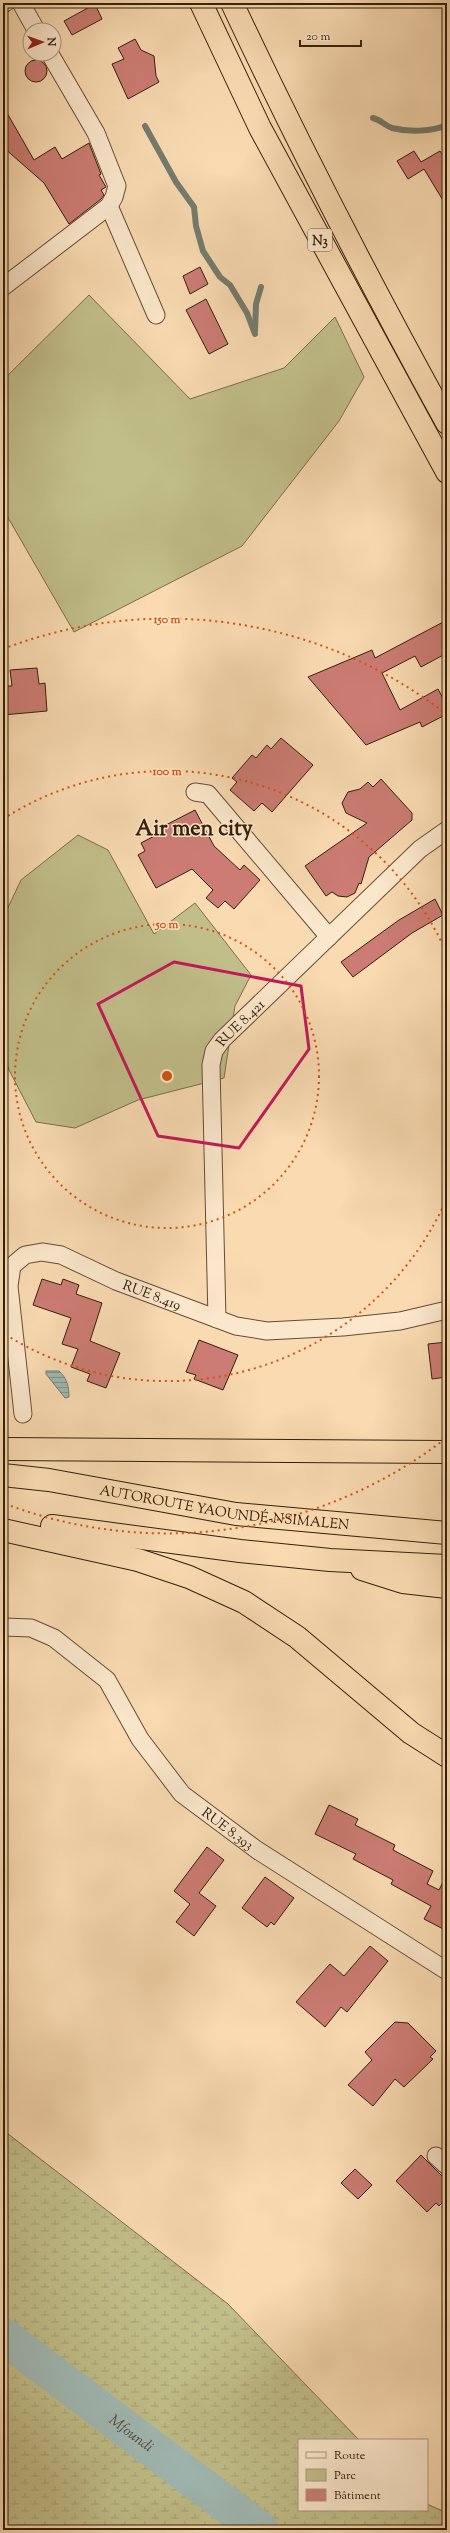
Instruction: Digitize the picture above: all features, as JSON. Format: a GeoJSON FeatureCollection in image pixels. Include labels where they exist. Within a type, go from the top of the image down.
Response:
{"type":"FeatureCollection","features":[{"type":"Feature","properties":{"kind":"highway","name":"N3"},"geometry":{"type":"LineString","coordinates":[[201,3],[260,128],[447,472]]}},
{"type":"Feature","properties":{"kind":"highway","name":"N3"},"geometry":{"type":"LineString","coordinates":[[232,3],[291,129],[363,269],[447,424]]}},
{"type":"Feature","properties":{"kind":"highway"},"geometry":{"type":"LineString","coordinates":[[3,1448],[447,1452]]}},
{"type":"Feature","properties":{"kind":"highway","name":"AUTOROUTE YAOUNDÉ-NSIMALEN"},"geometry":{"type":"LineString","coordinates":[[3,1475],[49,1480],[236,1514],[447,1533]]}},
{"type":"Feature","properties":{"kind":"highway"},"geometry":{"type":"LineString","coordinates":[[3,1519],[240,1551],[330,1560],[447,1566]]}},
{"type":"Feature","properties":{"kind":"highway"},"geometry":{"type":"LineString","coordinates":[[3,1530],[138,1560],[189,1577],[244,1602],[298,1637],[411,1733],[447,1756]]}},
{"type":"Feature","properties":{"kind":"highway"},"geometry":{"type":"LineString","coordinates":[[330,1560],[403,1582],[447,1587]]}},
{"type":"Feature","properties":{"kind":"street"},"geometry":{"type":"LineString","coordinates":[[21,3],[32,22]]}},
{"type":"Feature","properties":{"kind":"street"},"geometry":{"type":"LineString","coordinates":[[3,286],[109,206],[114,197],[117,186],[96,133],[55,62]]}},
{"type":"Feature","properties":{"kind":"street"},"geometry":{"type":"LineString","coordinates":[[109,206],[156,315]]}},
{"type":"Feature","properties":{"kind":"street"},"geometry":{"type":"LineString","coordinates":[[195,792],[208,794],[329,937]]}},
{"type":"Feature","properties":{"kind":"street","name":"RUE 8.421"},"geometry":{"type":"LineString","coordinates":[[217,1319],[211,1065],[214,1051],[222,1040],[420,849],[447,830]]}},
{"type":"Feature","properties":{"kind":"street","name":"RUE 8.419"},"geometry":{"type":"LineString","coordinates":[[23,1414],[9,1286],[12,1266],[24,1255],[42,1252],[61,1255],[116,1281],[217,1319],[236,1326],[266,1331],[343,1327],[393,1321],[447,1310]]}},
{"type":"Feature","properties":{"kind":"street","name":"RUE 8.393"},"geometry":{"type":"LineString","coordinates":[[3,1627],[31,1628],[54,1638],[107,1680],[140,1739],[182,1794],[257,1850],[447,1971]]}},
{"type":"Feature","properties":{"kind":"highlighted area"},"geometry":{"type":"Polygon","coordinates":[[[174,962],[301,986],[309,1049],[239,1148],[158,1136],[98,1004],[174,962]]]}},
{"type":"Feature","properties":{"kind":"green space"},"geometry":{"type":"Polygon","coordinates":[[[89,295],[190,399],[284,368],[335,317],[364,377],[339,421],[242,546],[74,632],[3,509],[3,380],[89,295]]]}},
{"type":"Feature","properties":{"kind":"green space"},"geometry":{"type":"Polygon","coordinates":[[[78,835],[108,850],[154,934],[195,903],[251,975],[235,1006],[224,1078],[138,1100],[75,1128],[36,1122],[9,1070],[3,1050],[3,918],[21,880],[78,835]]]}},
{"type":"Feature","properties":{"kind":"green space"},"geometry":{"type":"Polygon","coordinates":[[[3,2130],[228,2304],[358,2439],[298,2439],[298,2511],[428,2511],[428,2504],[447,2513],[447,2530],[3,2530],[3,2130]]]}},
{"type":"Feature","properties":{"kind":"water"},"geometry":{"type":"Polygon","coordinates":[[[46,1371],[59,1371],[62,1374],[67,1383],[69,1397],[65,1398],[46,1374],[46,1371]]]}},
{"type":"Feature","properties":{"kind":"building"},"geometry":{"type":"Polygon","coordinates":[[[95,4],[102,19],[72,35],[64,21],[95,4]]]}},
{"type":"Feature","properties":{"kind":"building"},"geometry":{"type":"Polygon","coordinates":[[[135,39],[141,50],[154,56],[156,76],[159,82],[128,99],[112,64],[124,59],[118,48],[135,39]]]}},
{"type":"Feature","properties":{"kind":"building"},"geometry":{"type":"Polygon","coordinates":[[[42,62],[47,71],[44,79],[36,82],[28,79],[25,71],[28,63],[42,62]]]}},
{"type":"Feature","properties":{"kind":"building"},"geometry":{"type":"Polygon","coordinates":[[[3,106],[34,160],[55,147],[62,159],[89,143],[101,174],[99,175],[106,187],[101,190],[104,195],[101,199],[69,224],[44,183],[3,147],[3,106]]]}},
{"type":"Feature","properties":{"kind":"building"},"geometry":{"type":"Polygon","coordinates":[[[414,151],[421,162],[440,151],[447,163],[447,207],[424,169],[408,179],[397,161],[414,151]]]}},
{"type":"Feature","properties":{"kind":"building"},"geometry":{"type":"Polygon","coordinates":[[[200,267],[208,284],[190,294],[183,276],[200,267]]]}},
{"type":"Feature","properties":{"kind":"building"},"geometry":{"type":"Polygon","coordinates":[[[206,299],[228,344],[209,354],[186,310],[206,299]]]}},
{"type":"Feature","properties":{"kind":"building"},"geometry":{"type":"Polygon","coordinates":[[[447,620],[447,653],[421,667],[415,656],[382,673],[400,710],[438,689],[447,706],[447,714],[422,727],[420,722],[366,745],[308,677],[372,650],[375,658],[447,620]]]}},
{"type":"Feature","properties":{"kind":"building"},"geometry":{"type":"Polygon","coordinates":[[[37,668],[39,684],[45,683],[47,711],[3,715],[3,686],[12,686],[10,670],[37,668]]]}},
{"type":"Feature","properties":{"kind":"building"},"geometry":{"type":"Polygon","coordinates":[[[281,738],[313,765],[272,812],[262,803],[254,811],[230,790],[237,782],[232,778],[252,755],[256,758],[267,745],[271,749],[281,738]]]}},
{"type":"Feature","properties":{"kind":"building"},"geometry":{"type":"Polygon","coordinates":[[[381,779],[412,813],[412,820],[369,857],[361,884],[359,883],[355,893],[347,897],[338,896],[332,892],[326,896],[305,866],[367,823],[346,813],[342,803],[348,792],[360,789],[368,782],[373,787],[381,779]]]}},
{"type":"Feature","properties":{"kind":"building"},"geometry":{"type":"Polygon","coordinates":[[[195,810],[214,846],[240,870],[244,865],[260,880],[234,909],[225,901],[218,908],[206,898],[213,890],[192,869],[156,888],[138,855],[145,851],[141,843],[162,832],[160,828],[195,810]]]}},
{"type":"Feature","properties":{"kind":"building"},"geometry":{"type":"Polygon","coordinates":[[[435,899],[443,915],[412,933],[353,977],[341,962],[399,920],[435,899]]]}},
{"type":"Feature","properties":{"kind":"building"},"geometry":{"type":"Polygon","coordinates":[[[42,1279],[61,1285],[63,1279],[79,1285],[76,1294],[102,1303],[90,1341],[120,1353],[106,1388],[87,1381],[90,1374],[71,1367],[78,1349],[62,1344],[71,1318],[33,1305],[42,1279]]]}},
{"type":"Feature","properties":{"kind":"building"},"geometry":{"type":"Polygon","coordinates":[[[199,1340],[238,1355],[223,1390],[194,1379],[196,1375],[186,1372],[199,1340]]]}},
{"type":"Feature","properties":{"kind":"building"},"geometry":{"type":"Polygon","coordinates":[[[447,1342],[447,1377],[432,1379],[428,1344],[447,1342]]]}},
{"type":"Feature","properties":{"kind":"building"},"geometry":{"type":"Polygon","coordinates":[[[329,1805],[358,1819],[355,1825],[395,1845],[393,1850],[433,1871],[427,1884],[439,1890],[447,1874],[447,1931],[424,1919],[431,1906],[391,1884],[393,1880],[353,1859],[356,1854],[315,1834],[329,1805]]]}},
{"type":"Feature","properties":{"kind":"building"},"geometry":{"type":"Polygon","coordinates":[[[207,1847],[224,1860],[199,1893],[216,1906],[194,1936],[176,1922],[190,1904],[174,1891],[207,1847]]]}},
{"type":"Feature","properties":{"kind":"building"},"geometry":{"type":"Polygon","coordinates":[[[265,1877],[294,1898],[274,1925],[271,1922],[267,1927],[242,1908],[265,1877]]]}},
{"type":"Feature","properties":{"kind":"building"},"geometry":{"type":"Polygon","coordinates":[[[370,1946],[388,1961],[347,2012],[341,2007],[325,2027],[296,2002],[330,1964],[344,1976],[370,1946]]]}},
{"type":"Feature","properties":{"kind":"building"},"geometry":{"type":"Polygon","coordinates":[[[395,2022],[408,2023],[436,2051],[430,2057],[433,2059],[404,2087],[395,2079],[373,2106],[348,2085],[372,2060],[365,2052],[395,2022]]]}},
{"type":"Feature","properties":{"kind":"building"},"geometry":{"type":"Polygon","coordinates":[[[421,2155],[447,2181],[447,2198],[439,2206],[436,2203],[427,2212],[396,2181],[421,2155]]]}},
{"type":"Feature","properties":{"kind":"building"},"geometry":{"type":"Polygon","coordinates":[[[355,2169],[372,2185],[358,2199],[341,2183],[355,2169]]]}},
{"type":"Feature","properties":{"kind":"waterway"},"geometry":{"type":"LineString","coordinates":[[373,118],[392,128],[405,130],[420,131],[447,125]]}},
{"type":"Feature","properties":{"kind":"waterway"},"geometry":{"type":"LineString","coordinates":[[145,126],[176,182],[194,207],[196,226],[203,251],[220,277],[230,285],[247,313],[255,334]]}},
{"type":"Feature","properties":{"kind":"waterway"},"geometry":{"type":"LineString","coordinates":[[255,331],[256,304],[261,287]]}},
{"type":"Feature","properties":{"kind":"waterway","name":"Mfoundi"},"geometry":{"type":"LineString","coordinates":[[3,2336],[260,2530]]}},
{"type":"Feature","properties":{"kind":"district","name":"Air men city"},"geometry":{"type":"Point","coordinates":[194,827]}}]}
